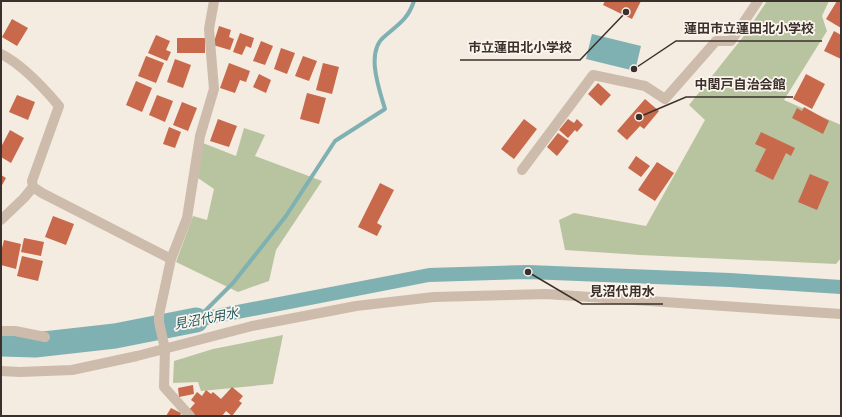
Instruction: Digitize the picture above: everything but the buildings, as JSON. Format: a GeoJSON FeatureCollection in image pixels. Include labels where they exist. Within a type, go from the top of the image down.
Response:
{"type":"FeatureCollection","features":[{"type":"Feature","properties":{"kind":"street"},"geometry":{"type":"LineString","coordinates":[[190,416],[164,387],[164,344],[159,322],[161,304],[171,259],[187,218],[200,136],[214,89],[209,29],[214,1]]}},
{"type":"Feature","properties":{"kind":"street"},"geometry":{"type":"LineString","coordinates":[[522,170],[593,75],[646,86],[666,99],[716,41],[731,41],[758,1]]}},
{"type":"Feature","properties":{"kind":"street"},"geometry":{"type":"LineString","coordinates":[[1,54],[12,59],[48,93],[59,106],[32,180],[33,187],[1,220]]}},
{"type":"Feature","properties":{"kind":"street"},"geometry":{"type":"LineString","coordinates":[[33,187],[171,259]]}},
{"type":"Feature","properties":{"kind":"street"},"geometry":{"type":"LineString","coordinates":[[1,371],[20,372],[72,370],[164,344],[313,313],[434,296],[546,294],[841,314]]}},
{"type":"Feature","properties":{"kind":"street"},"geometry":{"type":"LineString","coordinates":[[1,331],[21,332],[45,337]]}},
{"type":"Feature","properties":{"kind":"green space"},"geometry":{"type":"Polygon","coordinates":[[[767,1],[829,1],[822,16],[827,31],[784,100],[841,125],[841,258],[836,264],[565,250],[559,220],[574,213],[646,226],[705,120],[689,105],[743,37],[767,1]]]}},
{"type":"Feature","properties":{"kind":"green space"},"geometry":{"type":"Polygon","coordinates":[[[244,128],[265,135],[255,156],[322,181],[276,250],[269,281],[238,292],[176,262],[193,216],[207,220],[214,189],[198,178],[203,143],[236,156],[244,128]]]}},
{"type":"Feature","properties":{"kind":"green space"},"geometry":{"type":"Polygon","coordinates":[[[283,335],[273,384],[201,391],[198,382],[173,383],[174,361],[213,349],[283,335]]]}},
{"type":"Feature","properties":{"kind":"water"},"geometry":{"type":"Polygon","coordinates":[[[592,34],[641,46],[635,71],[586,59],[592,34]]]}},
{"type":"Feature","properties":{"kind":"waterway"},"geometry":{"type":"LineString","coordinates":[[196,320],[233,283],[286,216],[335,141],[385,109],[375,71],[376,51],[379,43],[385,36],[406,17],[414,1]]}},
{"type":"Feature","properties":{"kind":"waterway","name":"見沼代用水"},"geometry":{"type":"LineString","coordinates":[[196,320],[429,275],[528,272],[730,280],[841,287]]}},
{"type":"Feature","properties":{"kind":"waterway","name":"見沼代用水"},"geometry":{"type":"LineString","coordinates":[[1,344],[35,345],[115,336],[196,320]]}},
{"type":"Feature","properties":{"kind":"place","name":"市立蓮田北小学校"},"geometry":{"type":"Point","coordinates":[626,12]}},
{"type":"Feature","properties":{"kind":"place","name":"蓮田市立蓮田北小学校"},"geometry":{"type":"Point","coordinates":[634,69]}},
{"type":"Feature","properties":{"kind":"place","name":"中閏戸自治会館"},"geometry":{"type":"Point","coordinates":[639,117]}},
{"type":"Feature","properties":{"kind":"place","name":"見沼代用水"},"geometry":{"type":"Point","coordinates":[528,272]}}]}
